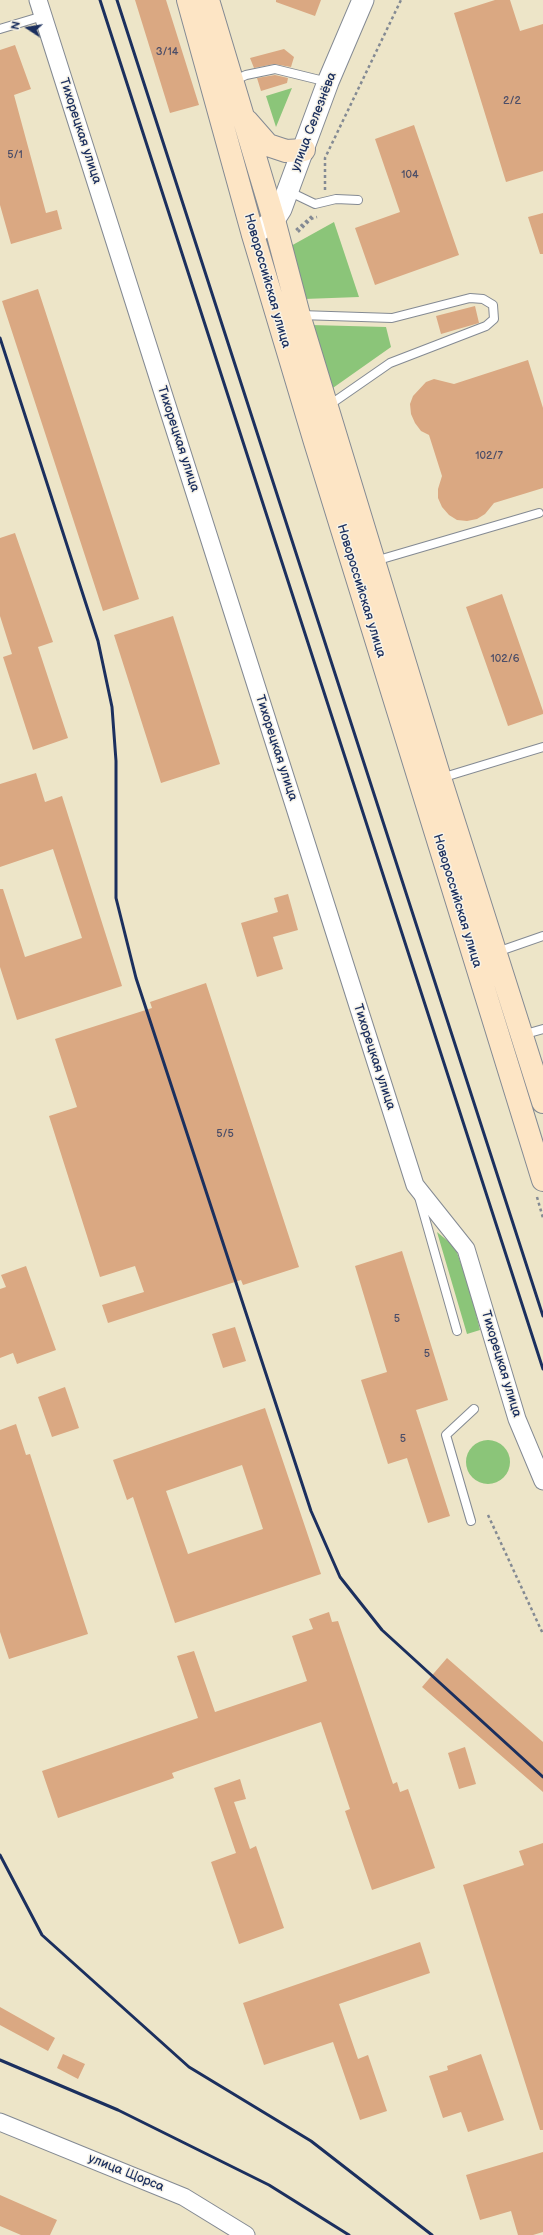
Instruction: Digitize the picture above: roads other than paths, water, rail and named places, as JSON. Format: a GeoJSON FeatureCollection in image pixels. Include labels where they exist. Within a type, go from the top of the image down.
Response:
{"type":"FeatureCollection","features":[{"type":"Feature","properties":{"kind":"main road","name":"Новороссийская улица"},"geometry":{"type":"LineString","coordinates":[[188,0],[253,236],[431,782],[518,1036],[543,1102]]}},
{"type":"Feature","properties":{"kind":"main road","name":"Новороссийская улица"},"geometry":{"type":"LineString","coordinates":[[208,0],[274,220],[299,315],[375,562],[431,782],[497,952],[518,1036],[543,1180]]}},
{"type":"Feature","properties":{"kind":"main road"},"geometry":{"type":"LineString","coordinates":[[242,115],[268,145],[286,151],[304,150]]}},
{"type":"Feature","properties":{"kind":"street","name":"улица Селезнёва"},"geometry":{"type":"LineString","coordinates":[[253,236],[274,220],[281,209],[328,82],[363,0]]}},
{"type":"Feature","properties":{"kind":"street","name":"Тихорецкая улица"},"geometry":{"type":"LineString","coordinates":[[40,8],[415,1185],[466,1249],[517,1418],[543,1481]]}},
{"type":"Feature","properties":{"kind":"street","name":"улица Щорса"},"geometry":{"type":"LineString","coordinates":[[0,2122],[184,2197],[246,2235]]}},
{"type":"Feature","properties":{"kind":"lane"},"geometry":{"type":"LineString","coordinates":[[0,29],[40,8]]}},
{"type":"Feature","properties":{"kind":"lane"},"geometry":{"type":"LineString","coordinates":[[232,81],[246,75],[275,69],[328,82]]}},
{"type":"Feature","properties":{"kind":"lane"},"geometry":{"type":"LineString","coordinates":[[287,191],[315,204],[336,199],[358,200]]}},
{"type":"Feature","properties":{"kind":"lane"},"geometry":{"type":"LineString","coordinates":[[299,315],[392,318],[470,298],[483,298],[492,305],[494,319],[486,326],[390,363],[338,401],[327,406]]}},
{"type":"Feature","properties":{"kind":"lane"},"geometry":{"type":"LineString","coordinates":[[375,562],[539,513]]}},
{"type":"Feature","properties":{"kind":"lane"},"geometry":{"type":"LineString","coordinates":[[431,782],[543,747]]}},
{"type":"Feature","properties":{"kind":"lane"},"geometry":{"type":"LineString","coordinates":[[497,952],[543,936]]}},
{"type":"Feature","properties":{"kind":"lane"},"geometry":{"type":"LineString","coordinates":[[415,1185],[457,1331]]}},
{"type":"Feature","properties":{"kind":"lane"},"geometry":{"type":"LineString","coordinates":[[471,1522],[446,1435],[474,1409]]}},
{"type":"Feature","properties":{"kind":"railway"},"geometry":{"type":"LineString","coordinates":[[100,0],[543,1369]]}},
{"type":"Feature","properties":{"kind":"railway"},"geometry":{"type":"LineString","coordinates":[[117,0],[543,1316]]}},
{"type":"Feature","properties":{"kind":"railway"},"geometry":{"type":"LineString","coordinates":[[0,338],[98,641],[112,707],[116,761],[116,898],[136,978],[311,1511],[340,1577],[382,1630],[543,1777]]}},
{"type":"Feature","properties":{"kind":"railway"},"geometry":{"type":"LineString","coordinates":[[0,1855],[42,1935],[189,2067],[311,2141],[432,2235]]}},
{"type":"Feature","properties":{"kind":"railway"},"geometry":{"type":"LineString","coordinates":[[0,2060],[118,2110],[269,2185],[349,2235]]}}]}
